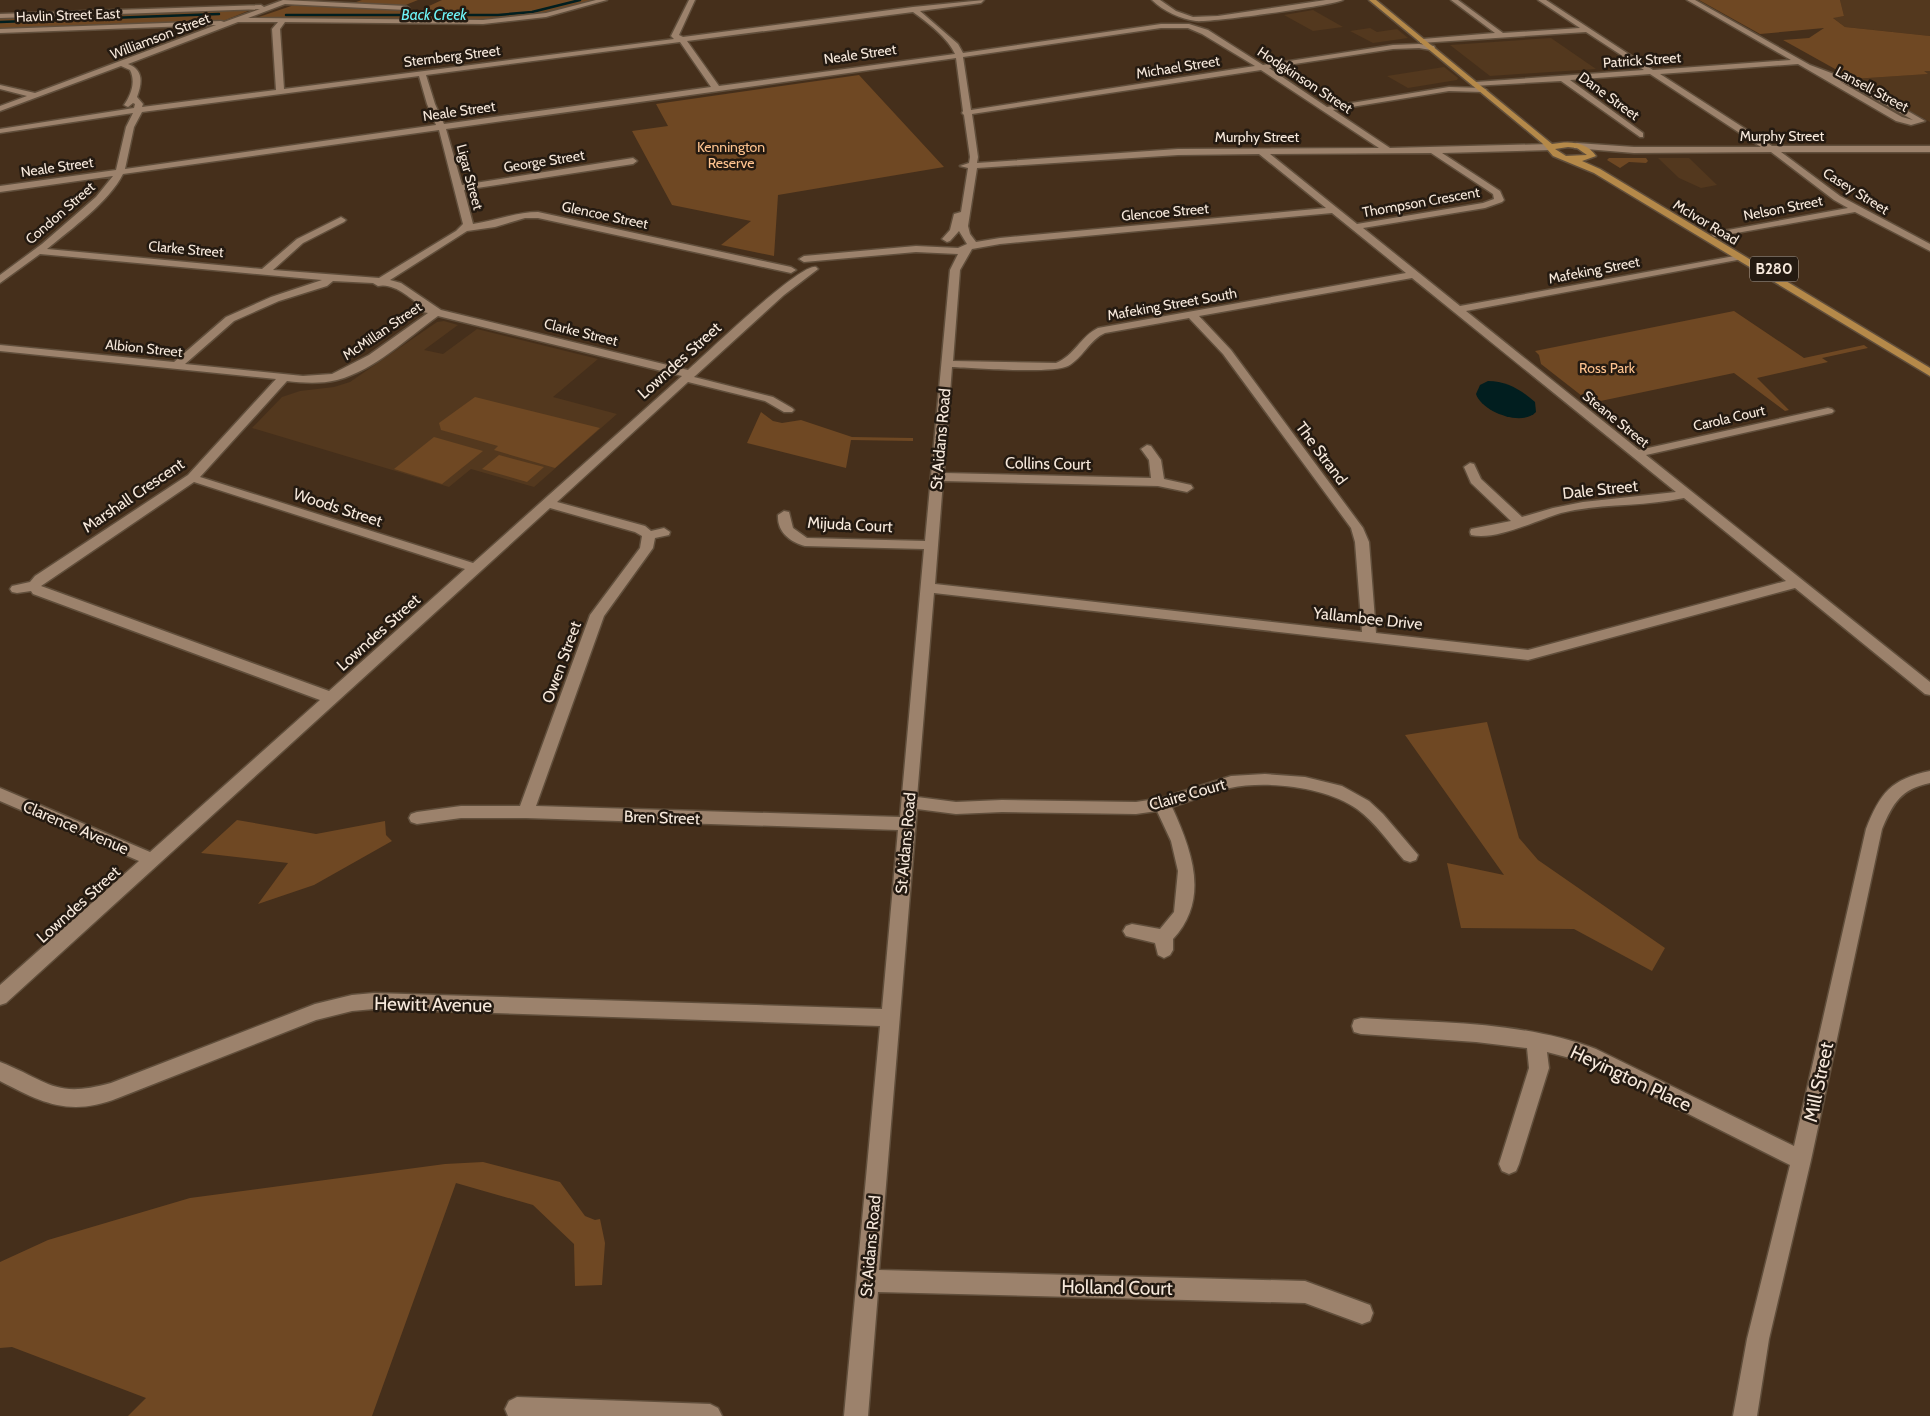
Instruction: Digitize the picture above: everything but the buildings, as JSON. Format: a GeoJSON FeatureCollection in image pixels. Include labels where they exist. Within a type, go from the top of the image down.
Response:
{"type":"FeatureCollection","features":[{"type":"Feature","properties":{"kind":"main road","name":"B280"},"geometry":{"type":"LineString","coordinates":[[1371,0],[1551,135],[1587,150],[1592,156]]}},
{"type":"Feature","properties":{"kind":"main road","name":"B280"},"geometry":{"type":"LineString","coordinates":[[1383,1],[1474,82],[1485,87],[1550,147],[1553,152],[1566,158]]}},
{"type":"Feature","properties":{"kind":"main road"},"geometry":{"type":"LineString","coordinates":[[1383,1],[1392,11],[1387,12]]}},
{"type":"Feature","properties":{"kind":"main road"},"geometry":{"type":"LineString","coordinates":[[1550,147],[1575,145]]}},
{"type":"Feature","properties":{"kind":"main road"},"geometry":{"type":"LineString","coordinates":[[1566,158],[1581,159],[1592,156]]}},
{"type":"Feature","properties":{"kind":"main road","name":"McIvor Road"},"geometry":{"type":"LineString","coordinates":[[1592,156],[1604,168],[1930,362]]}},
{"type":"Feature","properties":{"kind":"main road","name":"McIvor Road"},"geometry":{"type":"LineString","coordinates":[[1566,158],[1590,167],[1930,373]]}},
{"type":"Feature","properties":{"kind":"street"},"geometry":{"type":"LineString","coordinates":[[159,10],[162,0]]}},
{"type":"Feature","properties":{"kind":"street"},"geometry":{"type":"LineString","coordinates":[[194,9],[211,0]]}},
{"type":"Feature","properties":{"kind":"street"},"geometry":{"type":"LineString","coordinates":[[237,20],[484,22],[546,15],[604,0]]}},
{"type":"Feature","properties":{"kind":"street"},"geometry":{"type":"LineString","coordinates":[[692,0],[675,36],[682,40],[716,88]]}},
{"type":"Feature","properties":{"kind":"street","name":"Sternberg Street"},"geometry":{"type":"LineString","coordinates":[[0,131],[138,110],[990,0]]}},
{"type":"Feature","properties":{"kind":"street","name":"Hodgkinson Street"},"geometry":{"type":"LineString","coordinates":[[1155,0],[1194,22],[1206,32],[1389,150]]}},
{"type":"Feature","properties":{"kind":"street","name":"Neale Street"},"geometry":{"type":"LineString","coordinates":[[0,190],[1350,0]]}},
{"type":"Feature","properties":{"kind":"street"},"geometry":{"type":"LineString","coordinates":[[1454,0],[1503,36]]}},
{"type":"Feature","properties":{"kind":"street","name":"Casey Street"},"geometry":{"type":"LineString","coordinates":[[1541,0],[1771,149],[1854,209],[1925,242],[1930,248]]}},
{"type":"Feature","properties":{"kind":"street","name":"Lansell Street"},"geometry":{"type":"LineString","coordinates":[[1690,0],[1899,119],[1911,123],[1921,122],[1860,87],[1808,67]]}},
{"type":"Feature","properties":{"kind":"street"},"geometry":{"type":"LineString","coordinates":[[286,1],[406,8]]}},
{"type":"Feature","properties":{"kind":"street","name":"Williamson Street"},"geometry":{"type":"LineString","coordinates":[[0,113],[39,96],[286,1]]}},
{"type":"Feature","properties":{"kind":"street"},"geometry":{"type":"LineString","coordinates":[[904,3],[953,44],[959,54],[968,131],[972,144],[963,219],[963,231],[968,243]]}},
{"type":"Feature","properties":{"kind":"street"},"geometry":{"type":"LineString","coordinates":[[0,16],[270,7]]}},
{"type":"Feature","properties":{"kind":"street","name":"Hodgkinson Street"},"geometry":{"type":"LineString","coordinates":[[1174,12],[1178,21]]}},
{"type":"Feature","properties":{"kind":"street"},"geometry":{"type":"LineString","coordinates":[[280,92],[276,29],[282,21]]}},
{"type":"Feature","properties":{"kind":"street"},"geometry":{"type":"LineString","coordinates":[[1178,21],[1194,22]]}},
{"type":"Feature","properties":{"kind":"street","name":"Neale Street"},"geometry":{"type":"LineString","coordinates":[[1161,26],[1178,21]]}},
{"type":"Feature","properties":{"kind":"street","name":"Havlin Street East"},"geometry":{"type":"LineString","coordinates":[[0,30],[200,22],[227,24]]}},
{"type":"Feature","properties":{"kind":"street","name":"Hodgkinson Street"},"geometry":{"type":"LineString","coordinates":[[1194,22],[1206,32]]}},
{"type":"Feature","properties":{"kind":"street","name":"Michael Street"},"geometry":{"type":"LineString","coordinates":[[966,113],[1428,42],[1588,30]]}},
{"type":"Feature","properties":{"kind":"street","name":"Michael Street"},"geometry":{"type":"LineString","coordinates":[[1393,47],[1413,46],[1428,42]]}},
{"type":"Feature","properties":{"kind":"street","name":"Patrick Street"},"geometry":{"type":"LineString","coordinates":[[1327,109],[1449,89],[1562,78],[1799,62]]}},
{"type":"Feature","properties":{"kind":"street"},"geometry":{"type":"LineString","coordinates":[[122,64],[133,68],[136,72],[134,98],[125,112]]}},
{"type":"Feature","properties":{"kind":"street","name":"Ligar Street"},"geometry":{"type":"LineString","coordinates":[[382,283],[465,228],[468,218],[442,127],[430,104],[422,74]]}},
{"type":"Feature","properties":{"kind":"street","name":"Dane Street"},"geometry":{"type":"LineString","coordinates":[[1562,78],[1640,135]]}},
{"type":"Feature","properties":{"kind":"street","name":"Patrick Street"},"geometry":{"type":"LineString","coordinates":[[1449,89],[1474,82]]}},
{"type":"Feature","properties":{"kind":"street"},"geometry":{"type":"LineString","coordinates":[[0,87],[39,96]]}},
{"type":"Feature","properties":{"kind":"street","name":"Williamson Street"},"geometry":{"type":"LineString","coordinates":[[0,109],[39,96]]}},
{"type":"Feature","properties":{"kind":"street"},"geometry":{"type":"LineString","coordinates":[[134,98],[138,103],[138,110]]}},
{"type":"Feature","properties":{"kind":"street","name":"Condon Street"},"geometry":{"type":"LineString","coordinates":[[0,280],[38,251],[99,199],[114,183],[121,172],[130,127],[136,119],[138,110]]}},
{"type":"Feature","properties":{"kind":"street","name":"Condon Street"},"geometry":{"type":"LineString","coordinates":[[125,112],[125,120],[130,127]]}},
{"type":"Feature","properties":{"kind":"street","name":"Sternberg Street"},"geometry":{"type":"LineString","coordinates":[[0,127],[79,119]]}},
{"type":"Feature","properties":{"kind":"street","name":"Murphy Street"},"geometry":{"type":"LineString","coordinates":[[1575,145],[1634,150],[1930,149]]}},
{"type":"Feature","properties":{"kind":"street","name":"Murphy Street"},"geometry":{"type":"LineString","coordinates":[[969,167],[997,168],[1032,163],[1163,153],[1483,150],[1550,147]]}},
{"type":"Feature","properties":{"kind":"street","name":"Thompson Crescent"},"geometry":{"type":"LineString","coordinates":[[1354,228],[1485,205],[1498,201],[1500,197],[1497,193],[1434,150]]}},
{"type":"Feature","properties":{"kind":"street","name":"Murphy Street"},"geometry":{"type":"LineString","coordinates":[[1483,150],[1566,158]]}},
{"type":"Feature","properties":{"kind":"street","name":"Murphy Street"},"geometry":{"type":"LineString","coordinates":[[1592,156],[1634,150]]}},
{"type":"Feature","properties":{"kind":"street","name":"Steane Street"},"geometry":{"type":"LineString","coordinates":[[1261,151],[1354,228],[1930,690]]}},
{"type":"Feature","properties":{"kind":"street","name":"George Street"},"geometry":{"type":"LineString","coordinates":[[459,188],[633,161]]}},
{"type":"Feature","properties":{"kind":"street"},"geometry":{"type":"LineString","coordinates":[[944,246],[957,226],[969,167]]}},
{"type":"Feature","properties":{"kind":"street","name":"Nelson Street"},"geometry":{"type":"LineString","coordinates":[[1717,235],[1854,209]]}},
{"type":"Feature","properties":{"kind":"street","name":"Glencoe Street"},"geometry":{"type":"LineString","coordinates":[[968,243],[1333,210]]}},
{"type":"Feature","properties":{"kind":"street","name":"Glencoe Street"},"geometry":{"type":"LineString","coordinates":[[465,228],[488,226],[520,216],[533,215],[738,258],[791,267]]}},
{"type":"Feature","properties":{"kind":"street"},"geometry":{"type":"LineString","coordinates":[[264,272],[300,241],[340,220]]}},
{"type":"Feature","properties":{"kind":"street"},"geometry":{"type":"LineString","coordinates":[[944,246],[955,236],[968,243]]}},
{"type":"Feature","properties":{"kind":"street"},"geometry":{"type":"LineString","coordinates":[[791,267],[804,258],[968,243]]}},
{"type":"Feature","properties":{"kind":"street","name":"St Aidans Road"},"geometry":{"type":"LineString","coordinates":[[856,1416],[946,364],[955,270],[968,243]]}},
{"type":"Feature","properties":{"kind":"street"},"geometry":{"type":"LineString","coordinates":[[944,246],[955,270]]}},
{"type":"Feature","properties":{"kind":"street","name":"Clarke Street"},"geometry":{"type":"LineString","coordinates":[[38,251],[382,283],[420,307],[687,376],[769,399],[788,410]]}},
{"type":"Feature","properties":{"kind":"street"},"geometry":{"type":"LineString","coordinates":[[791,267],[806,271],[828,261],[851,255]]}},
{"type":"Feature","properties":{"kind":"street","name":"Mafeking Street"},"geometry":{"type":"LineString","coordinates":[[1456,310],[1737,257]]}},
{"type":"Feature","properties":{"kind":"street"},"geometry":{"type":"LineString","coordinates":[[804,258],[815,261],[815,268]]}},
{"type":"Feature","properties":{"kind":"street","name":"Lowndes Street"},"geometry":{"type":"LineString","coordinates":[[780,293],[787,282],[791,267]]}},
{"type":"Feature","properties":{"kind":"street","name":"Lowndes Street"},"geometry":{"type":"LineString","coordinates":[[0,997],[687,376],[780,293],[815,268]]}},
{"type":"Feature","properties":{"kind":"street","name":"Mafeking Street South"},"geometry":{"type":"LineString","coordinates":[[946,364],[1061,365],[1068,362],[1098,331],[1413,275]]}},
{"type":"Feature","properties":{"kind":"street"},"geometry":{"type":"LineString","coordinates":[[176,366],[230,319],[275,299],[323,284],[331,278]]}},
{"type":"Feature","properties":{"kind":"street","name":"McMillan Street"},"geometry":{"type":"LineString","coordinates":[[284,377],[315,380],[346,373],[437,312]]}},
{"type":"Feature","properties":{"kind":"street","name":"The Strand"},"geometry":{"type":"LineString","coordinates":[[1190,314],[1227,352],[1361,535],[1369,636]]}},
{"type":"Feature","properties":{"kind":"street","name":"Albion Street"},"geometry":{"type":"LineString","coordinates":[[0,348],[284,377]]}},
{"type":"Feature","properties":{"kind":"street","name":"Marshall Crescent"},"geometry":{"type":"LineString","coordinates":[[17,589],[34,586],[40,579],[192,478],[284,377]]}},
{"type":"Feature","properties":{"kind":"street","name":"Carola Court"},"geometry":{"type":"LineString","coordinates":[[1636,454],[1828,411]]}},
{"type":"Feature","properties":{"kind":"street"},"geometry":{"type":"LineString","coordinates":[[1147,449],[1155,460],[1158,482]]}},
{"type":"Feature","properties":{"kind":"street"},"geometry":{"type":"LineString","coordinates":[[1470,467],[1475,480],[1519,521]]}},
{"type":"Feature","properties":{"kind":"street","name":"Collins Court"},"geometry":{"type":"LineString","coordinates":[[937,477],[1158,482],[1187,488]]}},
{"type":"Feature","properties":{"kind":"street","name":"Woods Street"},"geometry":{"type":"LineString","coordinates":[[192,478],[475,568]]}},
{"type":"Feature","properties":{"kind":"street","name":"Dale Street"},"geometry":{"type":"LineString","coordinates":[[1476,532],[1491,530],[1569,508],[1666,498],[1686,494]]}},
{"type":"Feature","properties":{"kind":"street"},"geometry":{"type":"LineString","coordinates":[[547,503],[640,529],[649,535],[664,532]]}},
{"type":"Feature","properties":{"kind":"street","name":"Mijuda Court"},"geometry":{"type":"LineString","coordinates":[[784,515],[784,524],[788,532],[805,542],[931,545]]}},
{"type":"Feature","properties":{"kind":"street","name":"Owen Street"},"geometry":{"type":"LineString","coordinates":[[526,812],[597,615],[646,548],[649,535]]}},
{"type":"Feature","properties":{"kind":"street","name":"Yallambee Drive"},"geometry":{"type":"LineString","coordinates":[[927,588],[1528,655],[1797,583]]}},
{"type":"Feature","properties":{"kind":"street"},"geometry":{"type":"LineString","coordinates":[[34,586],[38,592],[331,698]]}},
{"type":"Feature","properties":{"kind":"street","name":"Mill Street"},"geometry":{"type":"LineString","coordinates":[[1745,1416],[1758,1339],[1801,1160],[1874,829],[1880,814],[1893,793],[1911,781],[1930,777]]}},
{"type":"Feature","properties":{"kind":"street","name":"Claire Court"},"geometry":{"type":"LineString","coordinates":[[908,802],[956,808],[1002,806],[1117,808],[1162,804],[1231,782],[1282,781],[1336,790],[1363,805],[1410,855]]}},
{"type":"Feature","properties":{"kind":"street","name":"Clarence Avenue"},"geometry":{"type":"LineString","coordinates":[[0,794],[152,860]]}},
{"type":"Feature","properties":{"kind":"street"},"geometry":{"type":"LineString","coordinates":[[1132,932],[1164,943],[1183,912],[1186,886],[1185,864],[1179,841],[1162,804]]}},
{"type":"Feature","properties":{"kind":"street","name":"Bren Street"},"geometry":{"type":"LineString","coordinates":[[417,818],[461,812],[526,812],[906,824]]}},
{"type":"Feature","properties":{"kind":"street","name":"Hewitt Avenue"},"geometry":{"type":"LineString","coordinates":[[0,1071],[49,1097],[81,1100],[111,1092],[314,1012],[352,1003],[374,1001],[890,1018]]}},
{"type":"Feature","properties":{"kind":"street","name":"Heyington Place"},"geometry":{"type":"LineString","coordinates":[[1360,1026],[1533,1040],[1566,1047],[1589,1055],[1801,1160]]}},
{"type":"Feature","properties":{"kind":"street"},"geometry":{"type":"LineString","coordinates":[[1509,1164],[1539,1068],[1538,1054],[1533,1040]]}},
{"type":"Feature","properties":{"kind":"street","name":"Holland Court"},"geometry":{"type":"LineString","coordinates":[[868,1281],[1305,1292],[1362,1313]]}},
{"type":"Feature","properties":{"kind":"street"},"geometry":{"type":"LineString","coordinates":[[517,1409],[710,1416]]}},
{"type":"Feature","properties":{"kind":"shaded area"},"geometry":{"type":"Polygon","coordinates":[[[1840,0],[1930,0],[1930,36],[1845,27],[1832,17],[1844,16],[1840,0]]]}},
{"type":"Feature","properties":{"kind":"shaded area"},"geometry":{"type":"Polygon","coordinates":[[[1313,10],[1343,27],[1313,31],[1284,15],[1313,10]]]}},
{"type":"Feature","properties":{"kind":"shaded area"},"geometry":{"type":"Polygon","coordinates":[[[1370,28],[1377,32],[1397,29],[1408,38],[1373,43],[1350,31],[1370,28]]]}},
{"type":"Feature","properties":{"kind":"shaded area"},"geometry":{"type":"Polygon","coordinates":[[[1551,38],[1596,69],[1490,76],[1450,45],[1551,38]]]}},
{"type":"Feature","properties":{"kind":"shaded area"},"geometry":{"type":"Polygon","coordinates":[[[1444,67],[1458,78],[1457,80],[1408,88],[1387,76],[1444,67]]]}},
{"type":"Feature","properties":{"kind":"shaded area"},"geometry":{"type":"Polygon","coordinates":[[[1923,71],[1930,71],[1930,122],[1853,79],[1926,74],[1923,71]]]}},
{"type":"Feature","properties":{"kind":"shaded area"},"geometry":{"type":"Polygon","coordinates":[[[1658,158],[1689,158],[1717,185],[1701,188],[1679,178],[1658,158]]]}},
{"type":"Feature","properties":{"kind":"shaded area"},"geometry":{"type":"Polygon","coordinates":[[[444,321],[458,325],[424,350],[443,354],[477,329],[598,359],[553,397],[617,414],[534,487],[471,469],[449,487],[252,428],[282,397],[300,391],[334,387],[350,382],[437,322],[444,321]]]}},
{"type":"Feature","properties":{"kind":"green space"},"geometry":{"type":"Polygon","coordinates":[[[362,0],[418,0],[403,6],[353,3],[362,0]]]}},
{"type":"Feature","properties":{"kind":"green space"},"geometry":{"type":"Polygon","coordinates":[[[442,0],[601,0],[554,13],[479,21],[256,18],[294,5],[418,11],[442,0]]]}},
{"type":"Feature","properties":{"kind":"green space"},"geometry":{"type":"Polygon","coordinates":[[[1699,0],[1840,0],[1844,16],[1833,18],[1845,27],[1930,36],[1930,71],[1924,71],[1928,74],[1853,79],[1783,40],[1809,38],[1824,28],[1760,34],[1699,0]]]}},
{"type":"Feature","properties":{"kind":"green space"},"geometry":{"type":"Polygon","coordinates":[[[253,9],[223,21],[0,30],[0,16],[253,9]]]}},
{"type":"Feature","properties":{"kind":"green space","name":"Kennington Reserve"},"geometry":{"type":"Polygon","coordinates":[[[859,75],[944,167],[778,195],[774,256],[721,245],[751,221],[672,205],[632,131],[668,126],[656,104],[859,75]]]}},
{"type":"Feature","properties":{"kind":"green space"},"geometry":{"type":"Polygon","coordinates":[[[1609,158],[1646,158],[1648,161],[1646,163],[1629,162],[1620,168],[1607,160],[1609,158]]]}},
{"type":"Feature","properties":{"kind":"green space","name":"Ross Park"},"geometry":{"type":"Polygon","coordinates":[[[1734,311],[1804,358],[1864,345],[1868,348],[1822,358],[1828,362],[1757,378],[1789,410],[1785,411],[1734,373],[1591,403],[1541,364],[1539,355],[1535,351],[1734,311]]]}},
{"type":"Feature","properties":{"kind":"green space"},"geometry":{"type":"Polygon","coordinates":[[[475,397],[600,428],[555,468],[494,450],[498,446],[441,430],[439,423],[475,397]]]}},
{"type":"Feature","properties":{"kind":"green space"},"geometry":{"type":"Polygon","coordinates":[[[761,412],[773,421],[782,423],[801,420],[852,437],[913,438],[913,441],[851,440],[846,468],[747,443],[761,412]]]}},
{"type":"Feature","properties":{"kind":"green space"},"geometry":{"type":"Polygon","coordinates":[[[434,437],[483,451],[442,484],[394,469],[434,437]]]}},
{"type":"Feature","properties":{"kind":"green space"},"geometry":{"type":"Polygon","coordinates":[[[499,455],[544,467],[527,482],[482,469],[499,455]]]}},
{"type":"Feature","properties":{"kind":"green space"},"geometry":{"type":"Polygon","coordinates":[[[1487,722],[1519,838],[1538,860],[1665,948],[1652,971],[1574,929],[1461,928],[1447,863],[1504,875],[1405,735],[1487,722]]]}},
{"type":"Feature","properties":{"kind":"green space"},"geometry":{"type":"Polygon","coordinates":[[[237,820],[316,834],[385,821],[386,835],[392,841],[314,885],[258,904],[288,863],[201,853],[237,820]]]}},
{"type":"Feature","properties":{"kind":"green space"},"geometry":{"type":"Polygon","coordinates":[[[483,1162],[560,1182],[585,1216],[595,1220],[600,1219],[605,1243],[602,1285],[575,1286],[574,1244],[533,1205],[456,1183],[372,1416],[128,1416],[146,1398],[12,1347],[0,1348],[0,1262],[48,1240],[190,1198],[445,1164],[483,1162]]]}},
{"type":"Feature","properties":{"kind":"water"},"geometry":{"type":"Polygon","coordinates":[[[1488,381],[1508,384],[1519,390],[1535,402],[1536,412],[1522,418],[1512,418],[1486,407],[1476,394],[1480,385],[1488,381]]]}},
{"type":"Feature","properties":{"kind":"waterway","name":"Back Creek"},"geometry":{"type":"LineString","coordinates":[[286,15],[498,15],[532,12],[580,0]]}},
{"type":"Feature","properties":{"kind":"waterway","name":"Back Creek"},"geometry":{"type":"LineString","coordinates":[[0,22],[219,14]]}}]}
